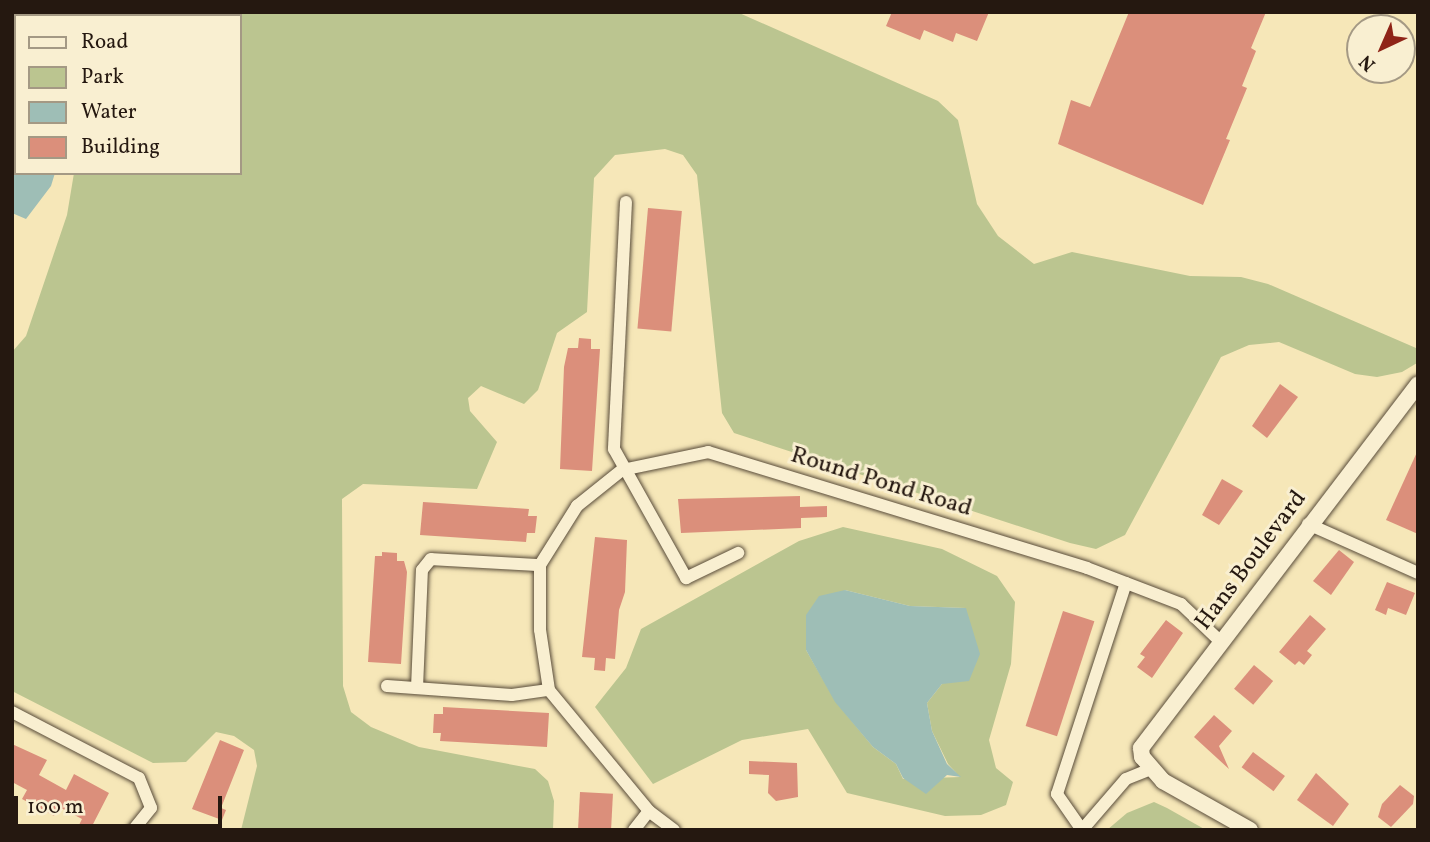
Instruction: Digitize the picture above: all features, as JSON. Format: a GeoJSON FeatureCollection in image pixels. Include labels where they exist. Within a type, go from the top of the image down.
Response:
{"type":"FeatureCollection","features":[{"type":"Feature","properties":{"kind":"street"},"geometry":{"type":"LineString","coordinates":[[626,202],[614,449],[622,470],[686,578],[738,553]]}},
{"type":"Feature","properties":{"kind":"street","name":"Hans Boulevard"},"geometry":{"type":"LineString","coordinates":[[1151,769],[1140,748],[1219,640],[1417,386]]}},
{"type":"Feature","properties":{"kind":"street","name":"Round Pond Road"},"geometry":{"type":"LineString","coordinates":[[540,565],[577,506],[622,470],[708,452],[1126,583],[1181,604],[1219,640]]}},
{"type":"Feature","properties":{"kind":"street"},"geometry":{"type":"LineString","coordinates":[[1308,524],[1418,573]]}},
{"type":"Feature","properties":{"kind":"street"},"geometry":{"type":"LineString","coordinates":[[417,688],[422,570],[431,559],[540,565],[540,629],[549,690],[649,811],[674,830]]}},
{"type":"Feature","properties":{"kind":"street"},"geometry":{"type":"LineString","coordinates":[[1126,583],[1058,794],[1082,830],[1126,779],[1151,769],[1163,781],[1250,830]]}},
{"type":"Feature","properties":{"kind":"street"},"geometry":{"type":"LineString","coordinates":[[387,686],[512,695],[549,690]]}},
{"type":"Feature","properties":{"kind":"street"},"geometry":{"type":"LineString","coordinates":[[12,712],[139,778],[152,808],[133,830]]}},
{"type":"Feature","properties":{"kind":"street"},"geometry":{"type":"LineString","coordinates":[[634,830],[649,811]]}},
{"type":"Feature","properties":{"kind":"green space"},"geometry":{"type":"Polygon","coordinates":[[[12,12],[737,12],[938,101],[958,120],[977,204],[998,236],[1034,264],[1072,252],[1190,276],[1241,277],[1268,284],[1416,348],[1417,363],[1402,372],[1377,377],[1355,374],[1279,342],[1249,345],[1221,357],[1125,535],[1096,549],[1070,543],[734,433],[722,413],[697,175],[683,155],[665,149],[615,155],[594,178],[587,312],[557,333],[538,390],[524,404],[481,386],[468,398],[470,411],[497,442],[477,489],[363,484],[342,499],[343,686],[351,712],[371,727],[419,747],[535,769],[548,781],[554,801],[553,830],[241,830],[257,766],[254,750],[234,736],[216,732],[186,762],[153,763],[12,691],[12,352],[26,336],[67,215],[74,175],[242,175],[242,14],[14,14],[14,42],[12,12]]]}},
{"type":"Feature","properties":{"kind":"green space"},"geometry":{"type":"Polygon","coordinates":[[[843,527],[942,549],[997,576],[1015,602],[1011,664],[989,740],[996,768],[1013,782],[1006,805],[981,815],[945,816],[847,793],[808,729],[742,740],[653,784],[595,707],[626,668],[641,629],[799,541],[843,527]],[[845,590],[806,650],[836,702],[873,747],[896,764],[903,779],[960,777],[948,764],[932,731],[927,703],[942,684],[966,608],[910,606],[845,590]]]}},
{"type":"Feature","properties":{"kind":"green space"},"geometry":{"type":"Polygon","coordinates":[[[1154,802],[1206,830],[1107,830],[1127,813],[1154,802]]]}},
{"type":"Feature","properties":{"kind":"water"},"geometry":{"type":"Polygon","coordinates":[[[14,174],[54,175],[51,186],[26,219],[12,213],[14,174]]]}},
{"type":"Feature","properties":{"kind":"water"},"geometry":{"type":"Polygon","coordinates":[[[845,590],[910,606],[966,608],[980,654],[969,681],[942,684],[927,703],[932,731],[947,764],[961,777],[947,775],[926,794],[903,778],[896,764],[873,747],[835,702],[806,650],[806,615],[819,596],[845,590]]]}},
{"type":"Feature","properties":{"kind":"building"},"geometry":{"type":"Polygon","coordinates":[[[892,12],[989,12],[977,41],[956,33],[953,42],[924,30],[920,40],[886,26],[892,12]]]}},
{"type":"Feature","properties":{"kind":"building"},"geometry":{"type":"Polygon","coordinates":[[[1129,12],[1266,12],[1251,48],[1256,51],[1242,86],[1247,88],[1226,139],[1230,140],[1203,205],[1058,144],[1071,100],[1090,107],[1129,12]]]}},
{"type":"Feature","properties":{"kind":"building"},"geometry":{"type":"Polygon","coordinates":[[[648,208],[682,211],[671,332],[637,329],[648,208]]]}},
{"type":"Feature","properties":{"kind":"building"},"geometry":{"type":"Polygon","coordinates":[[[579,338],[591,339],[591,349],[600,349],[592,471],[560,469],[564,367],[568,348],[578,348],[579,338]]]}},
{"type":"Feature","properties":{"kind":"building"},"geometry":{"type":"Polygon","coordinates":[[[1280,384],[1298,397],[1267,438],[1252,426],[1280,384]]]}},
{"type":"Feature","properties":{"kind":"building"},"geometry":{"type":"Polygon","coordinates":[[[1418,450],[1418,534],[1386,520],[1418,450]]]}},
{"type":"Feature","properties":{"kind":"building"},"geometry":{"type":"Polygon","coordinates":[[[1222,479],[1243,491],[1219,525],[1202,515],[1222,479]]]}},
{"type":"Feature","properties":{"kind":"building"},"geometry":{"type":"Polygon","coordinates":[[[800,496],[800,507],[827,506],[827,517],[801,518],[801,528],[681,533],[678,499],[800,496]]]}},
{"type":"Feature","properties":{"kind":"building"},"geometry":{"type":"Polygon","coordinates":[[[423,502],[529,509],[528,516],[537,516],[535,533],[527,533],[526,542],[420,535],[423,502]]]}},
{"type":"Feature","properties":{"kind":"building"},"geometry":{"type":"Polygon","coordinates":[[[595,537],[627,540],[625,592],[619,610],[615,659],[606,658],[605,671],[594,670],[595,658],[582,657],[595,537]]]}},
{"type":"Feature","properties":{"kind":"building"},"geometry":{"type":"Polygon","coordinates":[[[1339,550],[1354,562],[1331,595],[1313,581],[1339,550]]]}},
{"type":"Feature","properties":{"kind":"building"},"geometry":{"type":"Polygon","coordinates":[[[382,552],[397,553],[397,561],[404,561],[407,572],[401,664],[368,662],[375,556],[382,556],[382,552]]]}},
{"type":"Feature","properties":{"kind":"building"},"geometry":{"type":"Polygon","coordinates":[[[1387,582],[1415,593],[1406,615],[1388,608],[1386,615],[1375,610],[1387,582]]]}},
{"type":"Feature","properties":{"kind":"building"},"geometry":{"type":"Polygon","coordinates":[[[1063,611],[1094,621],[1057,736],[1026,726],[1063,611]]]}},
{"type":"Feature","properties":{"kind":"building"},"geometry":{"type":"Polygon","coordinates":[[[1310,615],[1326,629],[1307,651],[1312,655],[1304,665],[1299,661],[1295,665],[1279,652],[1310,615]]]}},
{"type":"Feature","properties":{"kind":"building"},"geometry":{"type":"Polygon","coordinates":[[[1166,620],[1183,633],[1152,678],[1137,667],[1145,657],[1140,654],[1166,620]]]}},
{"type":"Feature","properties":{"kind":"building"},"geometry":{"type":"Polygon","coordinates":[[[1254,665],[1273,681],[1253,705],[1234,689],[1254,665]]]}},
{"type":"Feature","properties":{"kind":"building"},"geometry":{"type":"Polygon","coordinates":[[[443,707],[549,713],[547,747],[440,741],[441,733],[433,733],[434,714],[443,714],[443,707]]]}},
{"type":"Feature","properties":{"kind":"building"},"geometry":{"type":"Polygon","coordinates":[[[1214,715],[1232,731],[1219,746],[1229,769],[1194,737],[1214,715]]]}},
{"type":"Feature","properties":{"kind":"building"},"geometry":{"type":"Polygon","coordinates":[[[220,740],[244,750],[221,808],[226,810],[222,820],[192,809],[220,740]]]}},
{"type":"Feature","properties":{"kind":"building"},"geometry":{"type":"Polygon","coordinates":[[[12,744],[47,760],[39,775],[66,790],[74,774],[109,793],[90,830],[79,825],[82,819],[59,807],[54,816],[22,799],[27,790],[12,782],[12,744]]]}},
{"type":"Feature","properties":{"kind":"building"},"geometry":{"type":"Polygon","coordinates":[[[1253,752],[1285,776],[1274,791],[1242,767],[1253,752]]]}},
{"type":"Feature","properties":{"kind":"building"},"geometry":{"type":"Polygon","coordinates":[[[749,761],[797,763],[798,797],[776,801],[768,793],[769,775],[749,774],[749,761]]]}},
{"type":"Feature","properties":{"kind":"building"},"geometry":{"type":"Polygon","coordinates":[[[1316,773],[1349,804],[1333,826],[1297,800],[1316,773]]]}},
{"type":"Feature","properties":{"kind":"building"},"geometry":{"type":"Polygon","coordinates":[[[1400,785],[1414,796],[1413,804],[1391,827],[1378,817],[1382,804],[1400,785]]]}},
{"type":"Feature","properties":{"kind":"building"},"geometry":{"type":"Polygon","coordinates":[[[580,792],[613,794],[611,830],[578,830],[580,792]]]}}]}
